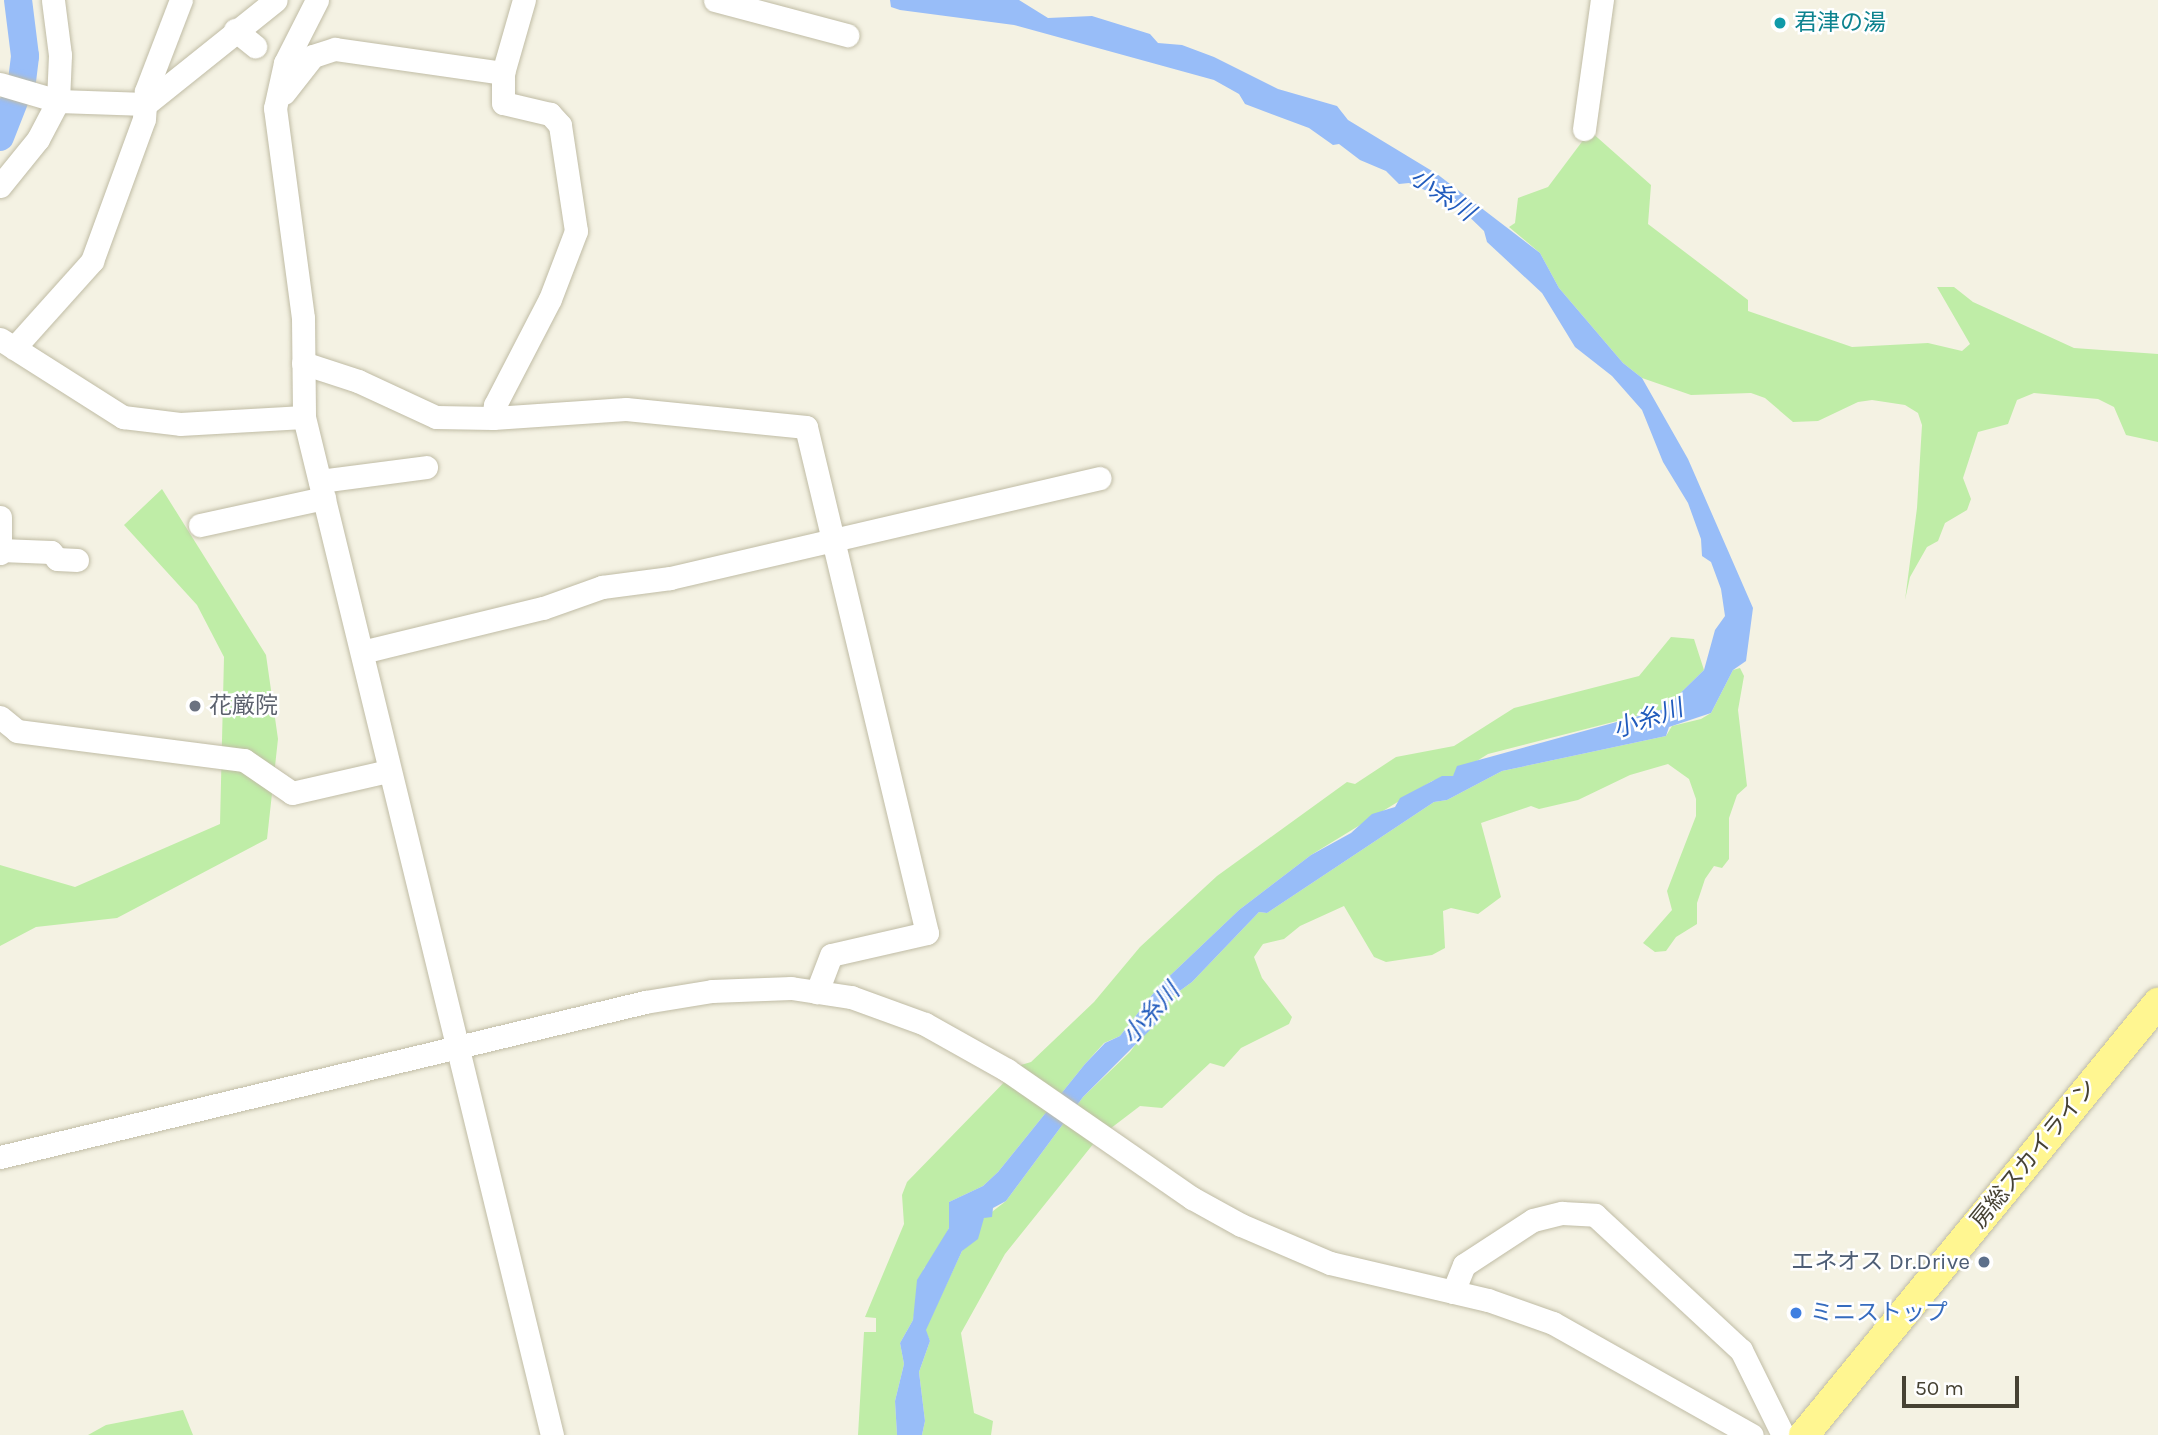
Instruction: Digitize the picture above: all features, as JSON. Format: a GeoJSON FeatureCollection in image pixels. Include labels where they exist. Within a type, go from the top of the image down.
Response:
{"type":"FeatureCollection","features":[{"type":"Feature","properties":{"kind":"main road","name":"房総スカイライン"},"geometry":{"type":"LineString","coordinates":[[1804,1435],[2158,1003]]}},
{"type":"Feature","properties":{"kind":"street"},"geometry":{"type":"LineString","coordinates":[[0,186],[38,139],[55,100],[60,55],[53,0]]}},
{"type":"Feature","properties":{"kind":"street"},"geometry":{"type":"LineString","coordinates":[[181,0],[146,91],[144,119],[92,261],[4,343],[124,417],[180,424],[304,416]]}},
{"type":"Feature","properties":{"kind":"street"},"geometry":{"type":"LineString","coordinates":[[0,84],[55,100],[146,104],[235,30],[276,0]]}},
{"type":"Feature","properties":{"kind":"street"},"geometry":{"type":"LineString","coordinates":[[317,0],[285,63],[275,108],[297,260],[304,416],[388,771],[552,1435]]}},
{"type":"Feature","properties":{"kind":"street"},"geometry":{"type":"LineString","coordinates":[[494,418],[495,405],[550,299],[576,232],[560,125],[550,114],[507,107],[503,103],[503,73],[524,0]]}},
{"type":"Feature","properties":{"kind":"street"},"geometry":{"type":"LineString","coordinates":[[715,0],[847,35]]}},
{"type":"Feature","properties":{"kind":"street"},"geometry":{"type":"LineString","coordinates":[[1584,129],[1602,0]]}},
{"type":"Feature","properties":{"kind":"street"},"geometry":{"type":"LineString","coordinates":[[235,30],[254,46]]}},
{"type":"Feature","properties":{"kind":"street"},"geometry":{"type":"LineString","coordinates":[[275,108],[298,69],[322,50],[371,51],[447,68],[503,73]]}},
{"type":"Feature","properties":{"kind":"street"},"geometry":{"type":"LineString","coordinates":[[303,363],[358,380],[436,417],[494,418],[626,410],[806,428],[927,933],[831,955],[817,992]]}},
{"type":"Feature","properties":{"kind":"street"},"geometry":{"type":"LineString","coordinates":[[200,526],[322,490],[426,467]]}},
{"type":"Feature","properties":{"kind":"street"},"geometry":{"type":"LineString","coordinates":[[362,652],[543,608],[602,587],[670,578],[1100,478]]}},
{"type":"Feature","properties":{"kind":"street"},"geometry":{"type":"LineString","coordinates":[[0,517],[0,552],[51,552],[57,559],[77,560]]}},
{"type":"Feature","properties":{"kind":"street"},"geometry":{"type":"LineString","coordinates":[[0,717],[17,731],[244,760],[292,793],[388,771]]}},
{"type":"Feature","properties":{"kind":"street"},"geometry":{"type":"LineString","coordinates":[[0,1157],[645,1002],[699,993],[791,988],[851,997],[925,1024],[1007,1070],[1192,1198],[1283,1245],[1366,1273],[1453,1292],[1553,1323],[1752,1435]]}},
{"type":"Feature","properties":{"kind":"street"},"geometry":{"type":"LineString","coordinates":[[1453,1292],[1464,1265],[1534,1220],[1562,1213],[1595,1215],[1741,1350],[1783,1435]]}},
{"type":"Feature","properties":{"kind":"green space"},"geometry":{"type":"Polygon","coordinates":[[[1590,131],[1651,185],[1648,224],[1748,300],[1748,311],[1852,347],[1928,343],[1962,351],[1970,344],[1937,287],[1954,287],[1973,302],[2074,348],[2158,354],[2158,442],[2126,435],[2114,407],[2098,399],[2034,393],[2017,400],[2008,424],[1978,432],[1963,478],[1971,499],[1967,510],[1945,523],[1938,541],[1927,547],[1910,577],[1905,600],[1917,508],[1922,425],[1918,413],[1905,405],[1872,400],[1858,402],[1818,421],[1793,422],[1765,398],[1751,393],[1691,395],[1642,378],[1623,363],[1559,288],[1540,253],[1509,227],[1515,223],[1518,198],[1548,187],[1590,131]]]}},
{"type":"Feature","properties":{"kind":"green space"},"geometry":{"type":"Polygon","coordinates":[[[162,489],[266,655],[278,739],[267,839],[117,918],[36,927],[0,946],[0,865],[75,887],[220,824],[224,657],[197,605],[124,525],[162,489]]]}},
{"type":"Feature","properties":{"kind":"green space"},"geometry":{"type":"Polygon","coordinates":[[[1671,637],[1694,639],[1704,670],[1664,709],[1488,754],[1453,776],[1432,781],[1311,855],[1239,910],[1159,986],[1120,1036],[1104,1043],[1085,1064],[998,1172],[983,1186],[949,1202],[949,1228],[932,1262],[924,1268],[913,1320],[900,1343],[904,1364],[895,1401],[897,1435],[858,1435],[864,1332],[876,1332],[876,1318],[865,1317],[904,1224],[902,1195],[907,1182],[1021,1065],[1031,1062],[1094,1002],[1140,947],[1217,876],[1347,782],[1355,784],[1396,757],[1454,746],[1514,708],[1639,676],[1671,637]]]}},
{"type":"Feature","properties":{"kind":"green space"},"geometry":{"type":"Polygon","coordinates":[[[1740,668],[1744,676],[1738,710],[1747,786],[1737,795],[1729,818],[1729,859],[1722,868],[1714,866],[1705,879],[1697,903],[1697,924],[1676,937],[1666,951],[1655,952],[1643,943],[1672,910],[1667,891],[1696,816],[1696,799],[1689,779],[1668,764],[1630,775],[1578,800],[1539,809],[1531,806],[1481,823],[1501,897],[1478,914],[1451,908],[1443,911],[1445,948],[1432,955],[1386,962],[1374,957],[1344,906],[1300,926],[1284,939],[1263,944],[1254,957],[1262,978],[1292,1017],[1289,1024],[1241,1048],[1224,1067],[1210,1063],[1162,1108],[1140,1106],[1098,1138],[1005,1254],[961,1333],[974,1413],[993,1421],[991,1435],[922,1435],[925,1421],[919,1372],[930,1341],[925,1330],[962,1251],[984,1218],[1006,1201],[1083,1097],[1130,1052],[1170,998],[1192,982],[1259,912],[1267,913],[1434,802],[1447,800],[1502,771],[1666,736],[1672,726],[1701,719],[1711,713],[1733,670],[1740,668]]]}},
{"type":"Feature","properties":{"kind":"green space"},"geometry":{"type":"Polygon","coordinates":[[[183,1410],[193,1435],[88,1435],[106,1425],[183,1410]]]}},
{"type":"Feature","properties":{"kind":"water","name":"小糸川"},"geometry":{"type":"Polygon","coordinates":[[[890,0],[1019,0],[1048,18],[1092,16],[1150,34],[1158,43],[1182,45],[1214,57],[1278,89],[1337,106],[1348,120],[1437,174],[1540,253],[1559,288],[1623,363],[1642,378],[1688,459],[1753,608],[1746,661],[1733,670],[1711,713],[1669,727],[1666,736],[1502,771],[1447,800],[1434,802],[1267,913],[1259,912],[1192,982],[1170,998],[1156,1024],[1083,1097],[1006,1201],[993,1208],[992,1217],[984,1218],[978,1239],[962,1251],[926,1330],[930,1341],[919,1372],[925,1421],[922,1435],[897,1435],[895,1401],[904,1364],[900,1343],[913,1320],[917,1280],[949,1228],[949,1202],[983,1186],[998,1172],[1085,1064],[1105,1043],[1120,1036],[1159,986],[1239,910],[1311,855],[1351,833],[1372,814],[1395,807],[1400,798],[1442,776],[1453,776],[1457,766],[1664,709],[1704,670],[1715,630],[1725,616],[1721,589],[1711,562],[1702,556],[1701,539],[1688,503],[1663,462],[1642,410],[1612,376],[1575,347],[1542,293],[1487,242],[1484,231],[1456,204],[1409,183],[1399,184],[1386,171],[1360,160],[1339,144],[1333,145],[1309,128],[1245,104],[1239,94],[1214,80],[1014,25],[900,10],[891,7],[890,0]]]}},
{"type":"Feature","properties":{"kind":"waterway"},"geometry":{"type":"LineString","coordinates":[[0,137],[22,81],[25,56],[18,0]]}},
{"type":"Feature","properties":{"kind":"place","name":"君津の湯"},"geometry":{"type":"Point","coordinates":[1780,23]}},
{"type":"Feature","properties":{"kind":"place","name":"花厳院"},"geometry":{"type":"Point","coordinates":[195,706]}},
{"type":"Feature","properties":{"kind":"place","name":"エネオス Dr.Drive"},"geometry":{"type":"Point","coordinates":[1984,1262]}},
{"type":"Feature","properties":{"kind":"place","name":"ミニストップ"},"geometry":{"type":"Point","coordinates":[1796,1313]}}]}
